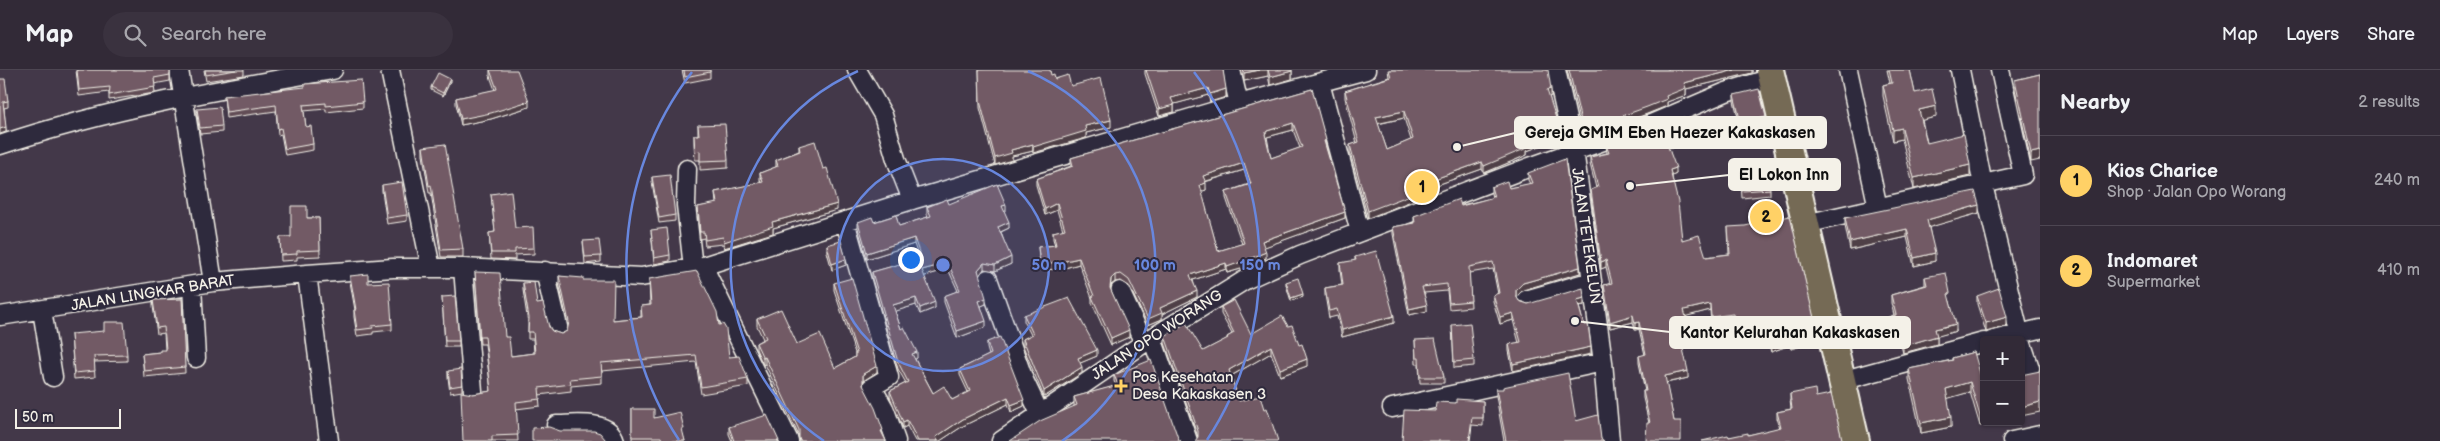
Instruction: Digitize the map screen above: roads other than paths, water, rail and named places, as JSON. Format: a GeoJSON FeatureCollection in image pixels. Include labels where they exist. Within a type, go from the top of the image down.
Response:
{"type":"FeatureCollection","features":[{"type":"Feature","properties":{"kind":"highway"},"geometry":{"type":"LineString","coordinates":[[1770,74],[1856,441]]}},
{"type":"Feature","properties":{"kind":"street"},"geometry":{"type":"LineString","coordinates":[[179,70],[213,282]]}},
{"type":"Feature","properties":{"kind":"street"},"geometry":{"type":"LineString","coordinates":[[0,145],[48,130],[183,97],[333,70]]}},
{"type":"Feature","properties":{"kind":"street"},"geometry":{"type":"LineString","coordinates":[[390,70],[431,268]]}},
{"type":"Feature","properties":{"kind":"street"},"geometry":{"type":"LineString","coordinates":[[857,70],[883,115],[896,159],[912,200]]}},
{"type":"Feature","properties":{"kind":"street"},"geometry":{"type":"LineString","coordinates":[[1231,70],[1239,104]]}},
{"type":"Feature","properties":{"kind":"street","name":"JALAN LINGKAR BARAT"},"geometry":{"type":"LineString","coordinates":[[0,316],[213,282],[306,274],[463,268],[544,270],[641,277],[698,267],[912,200],[1239,104],[1366,70]]}},
{"type":"Feature","properties":{"kind":"street","name":"JALAN TETEKELUN"},"geometry":{"type":"LineString","coordinates":[[1556,70],[1574,150],[1603,362],[1610,441]]}},
{"type":"Feature","properties":{"kind":"street"},"geometry":{"type":"LineString","coordinates":[[1848,70],[1878,208]]}},
{"type":"Feature","properties":{"kind":"street"},"geometry":{"type":"LineString","coordinates":[[1960,70],[1983,185],[2020,336]]}},
{"type":"Feature","properties":{"kind":"street"},"geometry":{"type":"LineString","coordinates":[[1805,224],[2023,175],[2000,70]]}},
{"type":"Feature","properties":{"kind":"street","name":"JALAN OPO WORANG"},"geometry":{"type":"LineString","coordinates":[[1001,441],[1148,341],[1245,280],[1360,232],[1574,150],[1651,124],[1770,74]]}},
{"type":"Feature","properties":{"kind":"street"},"geometry":{"type":"LineString","coordinates":[[1320,83],[1360,232]]}},
{"type":"Feature","properties":{"kind":"street"},"geometry":{"type":"LineString","coordinates":[[687,170],[686,205],[698,267],[789,441]]}},
{"type":"Feature","properties":{"kind":"street"},"geometry":{"type":"LineString","coordinates":[[845,221],[889,377],[872,386],[885,410],[896,441]]}},
{"type":"Feature","properties":{"kind":"street"},"geometry":{"type":"LineString","coordinates":[[463,268],[473,392]]}},
{"type":"Feature","properties":{"kind":"street"},"geometry":{"type":"LineString","coordinates":[[544,270],[559,331]]}},
{"type":"Feature","properties":{"kind":"street"},"geometry":{"type":"LineString","coordinates":[[306,274],[329,441]]}},
{"type":"Feature","properties":{"kind":"street"},"geometry":{"type":"LineString","coordinates":[[988,279],[1024,380],[1040,414]]}},
{"type":"Feature","properties":{"kind":"street"},"geometry":{"type":"LineString","coordinates":[[1526,300],[1592,281]]}},
{"type":"Feature","properties":{"kind":"street"},"geometry":{"type":"LineString","coordinates":[[192,286],[196,358]]}},
{"type":"Feature","properties":{"kind":"street"},"geometry":{"type":"LineString","coordinates":[[1120,291],[1148,341],[1188,441]]}},
{"type":"Feature","properties":{"kind":"street"},"geometry":{"type":"LineString","coordinates":[[42,310],[53,377]]}},
{"type":"Feature","properties":{"kind":"street"},"geometry":{"type":"LineString","coordinates":[[2024,336],[2040,329]]}},
{"type":"Feature","properties":{"kind":"street"},"geometry":{"type":"LineString","coordinates":[[1841,381],[1980,343]]}},
{"type":"Feature","properties":{"kind":"street"},"geometry":{"type":"LineString","coordinates":[[2025,353],[2030,368]]}},
{"type":"Feature","properties":{"kind":"street"},"geometry":{"type":"LineString","coordinates":[[1392,408],[1603,362]]}},
{"type":"Feature","properties":{"kind":"street"},"geometry":{"type":"LineString","coordinates":[[556,425],[593,425],[602,428],[614,437],[615,441]]}},
{"type":"Feature","properties":{"kind":"street"},"geometry":{"type":"LineString","coordinates":[[2012,441],[2040,435]]}},
{"type":"Feature","properties":{"kind":"place","name":"Gereja GMIM Eben Haezer Kakaskasen"},"geometry":{"type":"Point","coordinates":[1457,147]}},
{"type":"Feature","properties":{"kind":"place","name":"El Lokon Inn"},"geometry":{"type":"Point","coordinates":[1630,186]}},
{"type":"Feature","properties":{"kind":"place","name":"Kios Charice"},"geometry":{"type":"Point","coordinates":[1422,187]}},
{"type":"Feature","properties":{"kind":"place","name":"Indomaret"},"geometry":{"type":"Point","coordinates":[1766,217]}},
{"type":"Feature","properties":{"kind":"place","name":"Kantor Kelurahan Kakaskasen"},"geometry":{"type":"Point","coordinates":[1575,321]}},
{"type":"Feature","properties":{"kind":"place","name":"Pos Kesehatan Desa Kakaskasen 3"},"geometry":{"type":"Point","coordinates":[1121,386]}}]}
